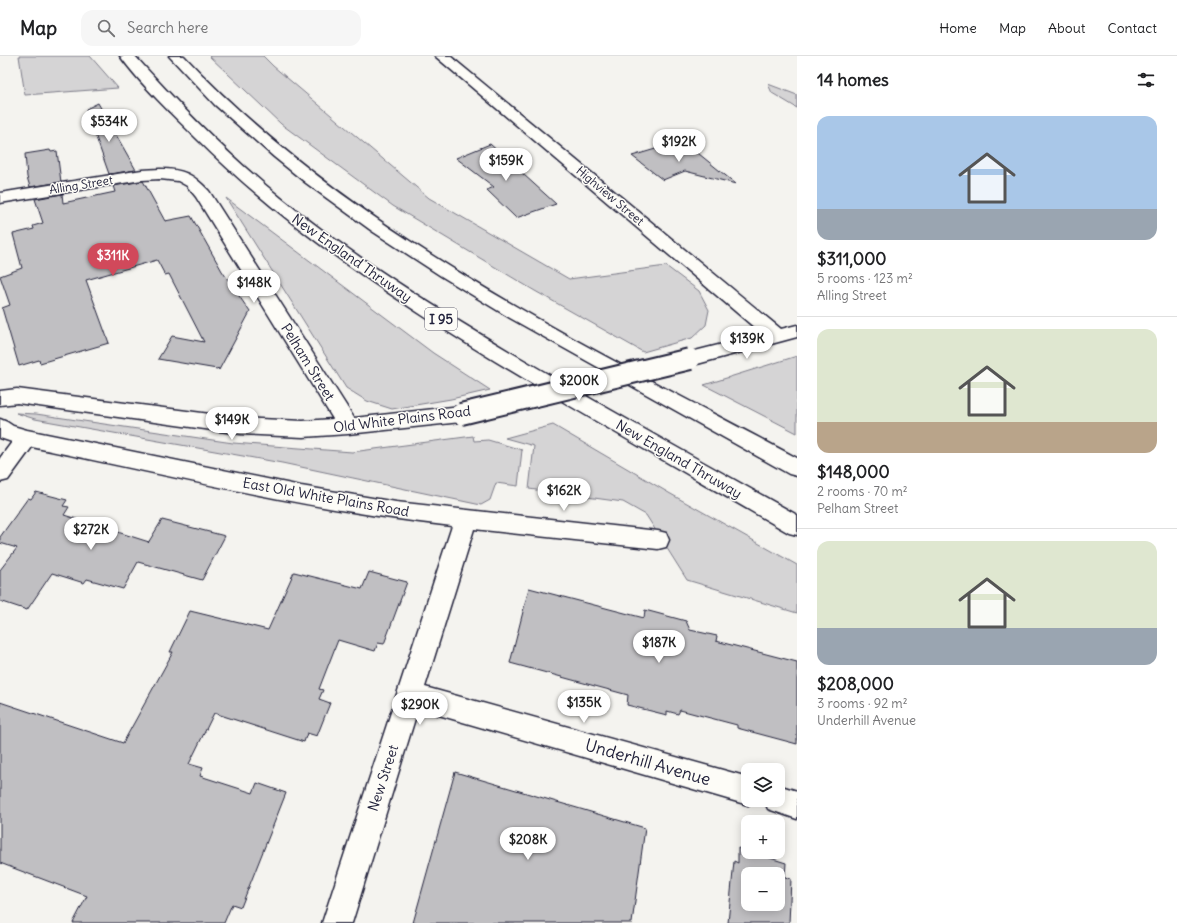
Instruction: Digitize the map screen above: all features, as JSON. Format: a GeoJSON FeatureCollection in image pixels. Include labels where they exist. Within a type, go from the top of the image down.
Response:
{"type":"FeatureCollection","features":[{"type":"Feature","properties":{"kind":"main road","name":"New England Thruway"},"geometry":{"type":"LineString","coordinates":[[127,56],[184,118],[227,160],[297,219],[354,261],[421,306],[501,355],[797,526]]}},
{"type":"Feature","properties":{"kind":"main road"},"geometry":{"type":"LineString","coordinates":[[176,56],[231,111],[271,147],[337,198],[393,238],[460,280],[535,324],[797,468]]}},
{"type":"Feature","properties":{"kind":"main road","name":"Highview Street"},"geometry":{"type":"LineString","coordinates":[[442,56],[777,336]]}},
{"type":"Feature","properties":{"kind":"main road","name":"Alling Street"},"geometry":{"type":"LineString","coordinates":[[0,198],[142,175],[163,174]]}},
{"type":"Feature","properties":{"kind":"main road","name":"Pelham Street"},"geometry":{"type":"LineString","coordinates":[[163,174],[175,175],[189,180],[202,194],[348,426]]}},
{"type":"Feature","properties":{"kind":"main road","name":"Old White Plains Road"},"geometry":{"type":"LineString","coordinates":[[0,398],[17,396],[241,426],[303,429],[348,426],[461,414],[690,359],[797,331]]}},
{"type":"Feature","properties":{"kind":"main road","name":"East Old White Plains Road"},"geometry":{"type":"LineString","coordinates":[[0,427],[6,432],[27,438],[301,495],[396,511],[658,540]]}},
{"type":"Feature","properties":{"kind":"main road"},"geometry":{"type":"LineString","coordinates":[[0,474],[27,438]]}},
{"type":"Feature","properties":{"kind":"main road","name":"New Street"},"geometry":{"type":"LineString","coordinates":[[337,923],[466,518]]}},
{"type":"Feature","properties":{"kind":"main road","name":"Underhill Avenue"},"geometry":{"type":"LineString","coordinates":[[410,695],[741,789]]}},
{"type":"Feature","properties":{"kind":"main road"},"geometry":{"type":"LineString","coordinates":[[785,801],[797,805]]}},
{"type":"Feature","properties":{"kind":"shaded area"},"geometry":{"type":"Polygon","coordinates":[[[19,56],[90,56],[118,88],[25,95],[19,56]]]}},
{"type":"Feature","properties":{"kind":"shaded area"},"geometry":{"type":"Polygon","coordinates":[[[209,56],[263,56],[429,198],[569,279],[666,266],[699,291],[709,310],[706,325],[692,338],[643,352],[535,291],[393,206],[281,124],[209,56]]]}},
{"type":"Feature","properties":{"kind":"shaded area"},"geometry":{"type":"Polygon","coordinates":[[[768,84],[797,95],[797,108],[772,93],[768,84]]]}},
{"type":"Feature","properties":{"kind":"shaded area"},"geometry":{"type":"Polygon","coordinates":[[[226,198],[433,353],[490,390],[451,399],[392,409],[367,401],[346,388],[226,198]]]}},
{"type":"Feature","properties":{"kind":"shaded area"},"geometry":{"type":"Polygon","coordinates":[[[797,356],[797,433],[704,385],[797,356]]]}},
{"type":"Feature","properties":{"kind":"shaded area"},"geometry":{"type":"Polygon","coordinates":[[[16,413],[36,414],[233,443],[352,452],[473,436],[474,441],[488,440],[522,450],[518,486],[496,483],[490,500],[481,505],[282,463],[35,419],[16,413]]]}},
{"type":"Feature","properties":{"kind":"shaded area"},"geometry":{"type":"Polygon","coordinates":[[[553,425],[669,493],[797,565],[797,613],[687,580],[646,515],[623,502],[529,489],[534,446],[505,438],[553,425]]]}},
{"type":"Feature","properties":{"kind":"building"},"geometry":{"type":"Polygon","coordinates":[[[98,103],[136,170],[109,174],[86,109],[98,103]]]}},
{"type":"Feature","properties":{"kind":"building"},"geometry":{"type":"Polygon","coordinates":[[[490,144],[556,204],[516,218],[487,190],[494,187],[456,158],[490,144]]]}},
{"type":"Feature","properties":{"kind":"building"},"geometry":{"type":"Polygon","coordinates":[[[669,145],[677,149],[688,145],[736,184],[685,171],[663,180],[632,156],[669,145]]]}},
{"type":"Feature","properties":{"kind":"building"},"geometry":{"type":"Polygon","coordinates":[[[50,150],[51,152],[57,151],[61,182],[30,187],[27,177],[25,154],[50,150]]]}},
{"type":"Feature","properties":{"kind":"building"},"geometry":{"type":"Polygon","coordinates":[[[143,181],[165,221],[191,216],[222,271],[250,312],[219,370],[218,368],[158,359],[172,336],[204,342],[169,274],[165,275],[157,260],[86,280],[109,343],[40,363],[39,360],[19,366],[2,308],[10,305],[0,276],[22,268],[13,234],[34,229],[33,226],[43,223],[35,199],[62,194],[63,203],[115,192],[113,186],[143,181]]]}},
{"type":"Feature","properties":{"kind":"building"},"geometry":{"type":"Polygon","coordinates":[[[36,492],[67,500],[63,506],[69,507],[64,515],[149,542],[162,520],[225,536],[202,580],[138,562],[123,589],[87,579],[84,583],[52,573],[27,610],[0,601],[0,570],[17,548],[0,543],[0,537],[28,498],[31,499],[36,492]]]}},
{"type":"Feature","properties":{"kind":"building"},"geometry":{"type":"Polygon","coordinates":[[[294,572],[362,589],[369,572],[407,582],[384,644],[378,643],[375,651],[338,640],[319,689],[323,690],[319,699],[330,703],[317,736],[307,733],[304,742],[214,713],[189,764],[203,768],[200,776],[253,793],[257,783],[286,793],[241,907],[232,904],[224,923],[73,923],[87,896],[0,863],[0,702],[123,743],[173,652],[170,652],[190,611],[268,630],[294,572]]]}},
{"type":"Feature","properties":{"kind":"building"},"geometry":{"type":"Polygon","coordinates":[[[529,588],[644,618],[645,610],[686,621],[690,630],[717,636],[716,641],[797,662],[797,744],[737,728],[737,725],[680,710],[678,714],[667,711],[667,715],[627,705],[628,695],[510,663],[529,588]]]}},
{"type":"Feature","properties":{"kind":"building"},"geometry":{"type":"Polygon","coordinates":[[[455,772],[645,828],[632,923],[413,923],[455,772]]]}},
{"type":"Feature","properties":{"kind":"building"},"geometry":{"type":"Polygon","coordinates":[[[738,848],[741,849],[741,859],[773,859],[786,863],[785,877],[791,879],[789,923],[728,923],[734,861],[738,863],[738,848]]]}}]}
